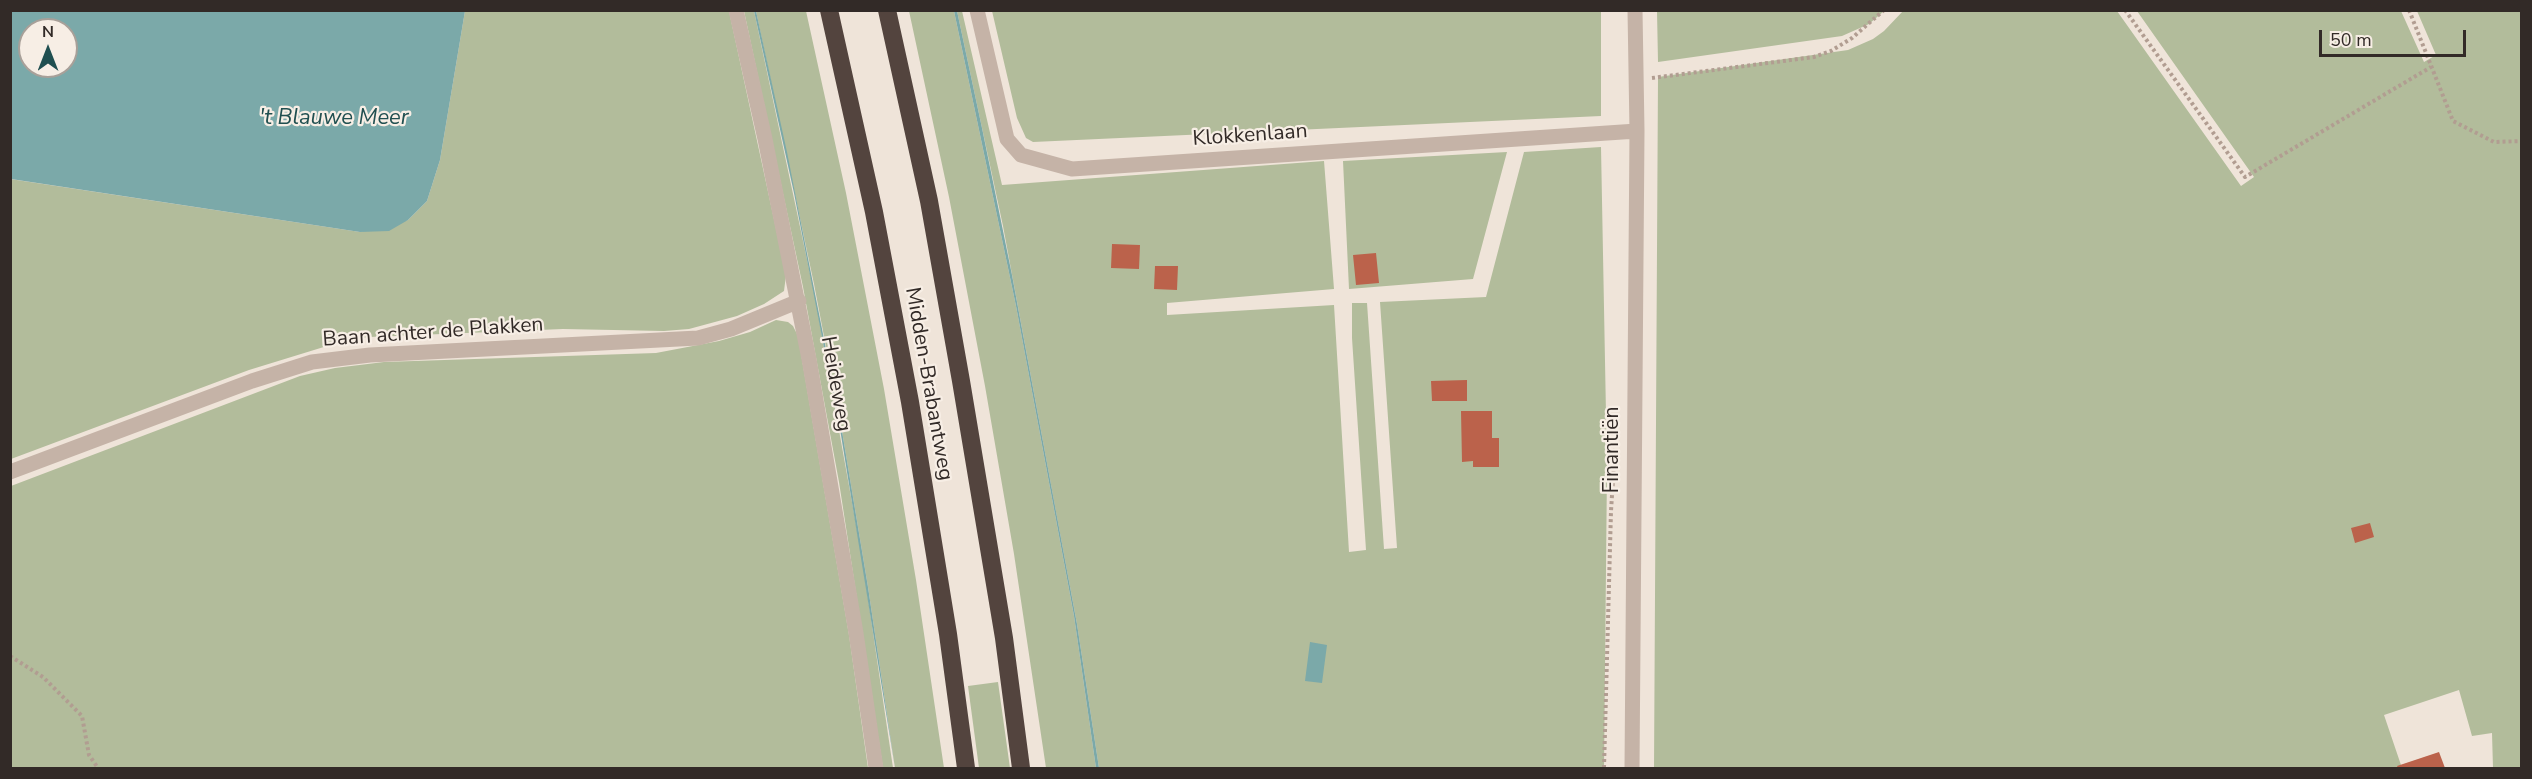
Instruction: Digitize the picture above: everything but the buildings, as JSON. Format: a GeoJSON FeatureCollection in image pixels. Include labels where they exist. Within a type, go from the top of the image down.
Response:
{"type":"FeatureCollection","features":[{"type":"Feature","properties":{"kind":"highway","name":"Midden-Brabantweg"},"geometry":{"type":"LineString","coordinates":[[829,10],[874,212],[910,402],[948,634],[966,768]]}},
{"type":"Feature","properties":{"kind":"highway","name":"Midden-Brabantweg"},"geometry":{"type":"LineString","coordinates":[[887,10],[929,201],[957,359],[1004,638],[1021,768]]}},
{"type":"Feature","properties":{"kind":"street","name":"Heideweg"},"geometry":{"type":"LineString","coordinates":[[736,10],[799,301],[852,611],[876,768]]}},
{"type":"Feature","properties":{"kind":"street","name":"Klokkenlaan"},"geometry":{"type":"LineString","coordinates":[[977,10],[1007,139],[1021,155],[1072,169],[1637,131]]}},
{"type":"Feature","properties":{"kind":"street","name":"Finantiën"},"geometry":{"type":"LineString","coordinates":[[1632,768],[1637,131],[1635,10]]}},
{"type":"Feature","properties":{"kind":"street","name":"Baan achter de Plakken"},"geometry":{"type":"LineString","coordinates":[[10,472],[252,381],[312,362],[370,355],[698,338],[731,329],[799,301]]}},
{"type":"Feature","properties":{"kind":"path"},"geometry":{"type":"LineString","coordinates":[[1635,73],[1650,79],[1814,57],[1831,51],[1852,38],[1884,10]]}},
{"type":"Feature","properties":{"kind":"path"},"geometry":{"type":"LineString","coordinates":[[2125,10],[2245,177],[2432,67]]}},
{"type":"Feature","properties":{"kind":"path"},"geometry":{"type":"LineString","coordinates":[[2409,10],[2453,121],[2494,142],[2522,141]]}},
{"type":"Feature","properties":{"kind":"path","name":"Finantiën"},"geometry":{"type":"LineString","coordinates":[[1604,768],[1611,511],[1616,442]]}},
{"type":"Feature","properties":{"kind":"path"},"geometry":{"type":"LineString","coordinates":[[10,656],[43,677],[82,716],[89,755],[98,768]]}},
{"type":"Feature","properties":{"kind":"green space"},"geometry":{"type":"Polygon","coordinates":[[[465,11],[729,11],[786,275],[784,291],[764,304],[737,316],[689,329],[664,331],[563,329],[369,337],[340,342],[249,370],[11,459],[10,179],[360,232],[408,220],[427,201],[440,160],[465,11]]]}},
{"type":"Feature","properties":{"kind":"green space"},"geometry":{"type":"Polygon","coordinates":[[[744,11],[754,11],[815,297],[862,558],[893,768],[883,768],[839,482],[803,287],[744,11]]]}},
{"type":"Feature","properties":{"kind":"green space"},"geometry":{"type":"Polygon","coordinates":[[[756,11],[806,11],[846,193],[884,389],[944,768],[895,768],[841,425],[814,284],[756,11]]]}},
{"type":"Feature","properties":{"kind":"green space"},"geometry":{"type":"Polygon","coordinates":[[[909,11],[954,11],[1016,306],[1074,616],[1096,768],[1046,768],[1014,554],[985,386],[949,197],[909,11]]]}},
{"type":"Feature","properties":{"kind":"green space"},"geometry":{"type":"Polygon","coordinates":[[[957,11],[962,11],[1002,185],[1324,161],[1334,289],[1167,303],[1167,315],[1334,305],[1349,552],[1366,550],[1352,338],[1352,303],[1367,303],[1384,549],[1397,548],[1380,302],[1486,297],[1524,152],[1601,147],[1607,468],[1604,768],[1099,768],[1077,624],[1003,226],[957,11]]]}},
{"type":"Feature","properties":{"kind":"green space"},"geometry":{"type":"Polygon","coordinates":[[[992,11],[1601,11],[1601,116],[1033,142],[1026,138],[1017,118],[992,11]]]}},
{"type":"Feature","properties":{"kind":"green space"},"geometry":{"type":"Polygon","coordinates":[[[1657,11],[1884,11],[1869,24],[1842,36],[1658,62],[1657,11]]]}},
{"type":"Feature","properties":{"kind":"green space"},"geometry":{"type":"Polygon","coordinates":[[[1903,11],[2117,11],[2241,186],[2254,177],[2137,11],[2401,11],[2424,62],[2436,55],[2417,11],[2521,11],[2521,768],[2493,768],[2492,733],[2472,736],[2459,690],[2384,715],[2402,768],[1654,768],[1658,77],[1848,50],[1873,39],[1903,11]]]}},
{"type":"Feature","properties":{"kind":"green space"},"geometry":{"type":"Polygon","coordinates":[[[1507,152],[1473,279],[1349,289],[1343,161],[1507,152]]]}},
{"type":"Feature","properties":{"kind":"green space"},"geometry":{"type":"Polygon","coordinates":[[[776,320],[788,322],[798,336],[849,635],[868,768],[11,768],[11,486],[300,376],[335,368],[384,362],[656,353],[719,341],[750,332],[776,320]]]}},
{"type":"Feature","properties":{"kind":"green space"},"geometry":{"type":"Polygon","coordinates":[[[998,682],[1010,768],[979,768],[968,686],[998,682]]]}},
{"type":"Feature","properties":{"kind":"water","name":"'t Blauwe Meer"},"geometry":{"type":"Polygon","coordinates":[[[10,11],[465,11],[440,160],[427,201],[408,220],[389,231],[360,232],[11,179],[10,11]]]}},
{"type":"Feature","properties":{"kind":"water"},"geometry":{"type":"Polygon","coordinates":[[[754,11],[756,11],[787,152],[841,425],[895,768],[841,435],[794,193],[754,11]]]}},
{"type":"Feature","properties":{"kind":"water"},"geometry":{"type":"Polygon","coordinates":[[[954,11],[957,11],[1012,275],[1077,624],[1099,768],[1096,768],[1074,616],[1016,306],[954,11]]]}},
{"type":"Feature","properties":{"kind":"water"},"geometry":{"type":"Polygon","coordinates":[[[1310,642],[1327,645],[1322,683],[1305,681],[1310,642]]]}}]}
